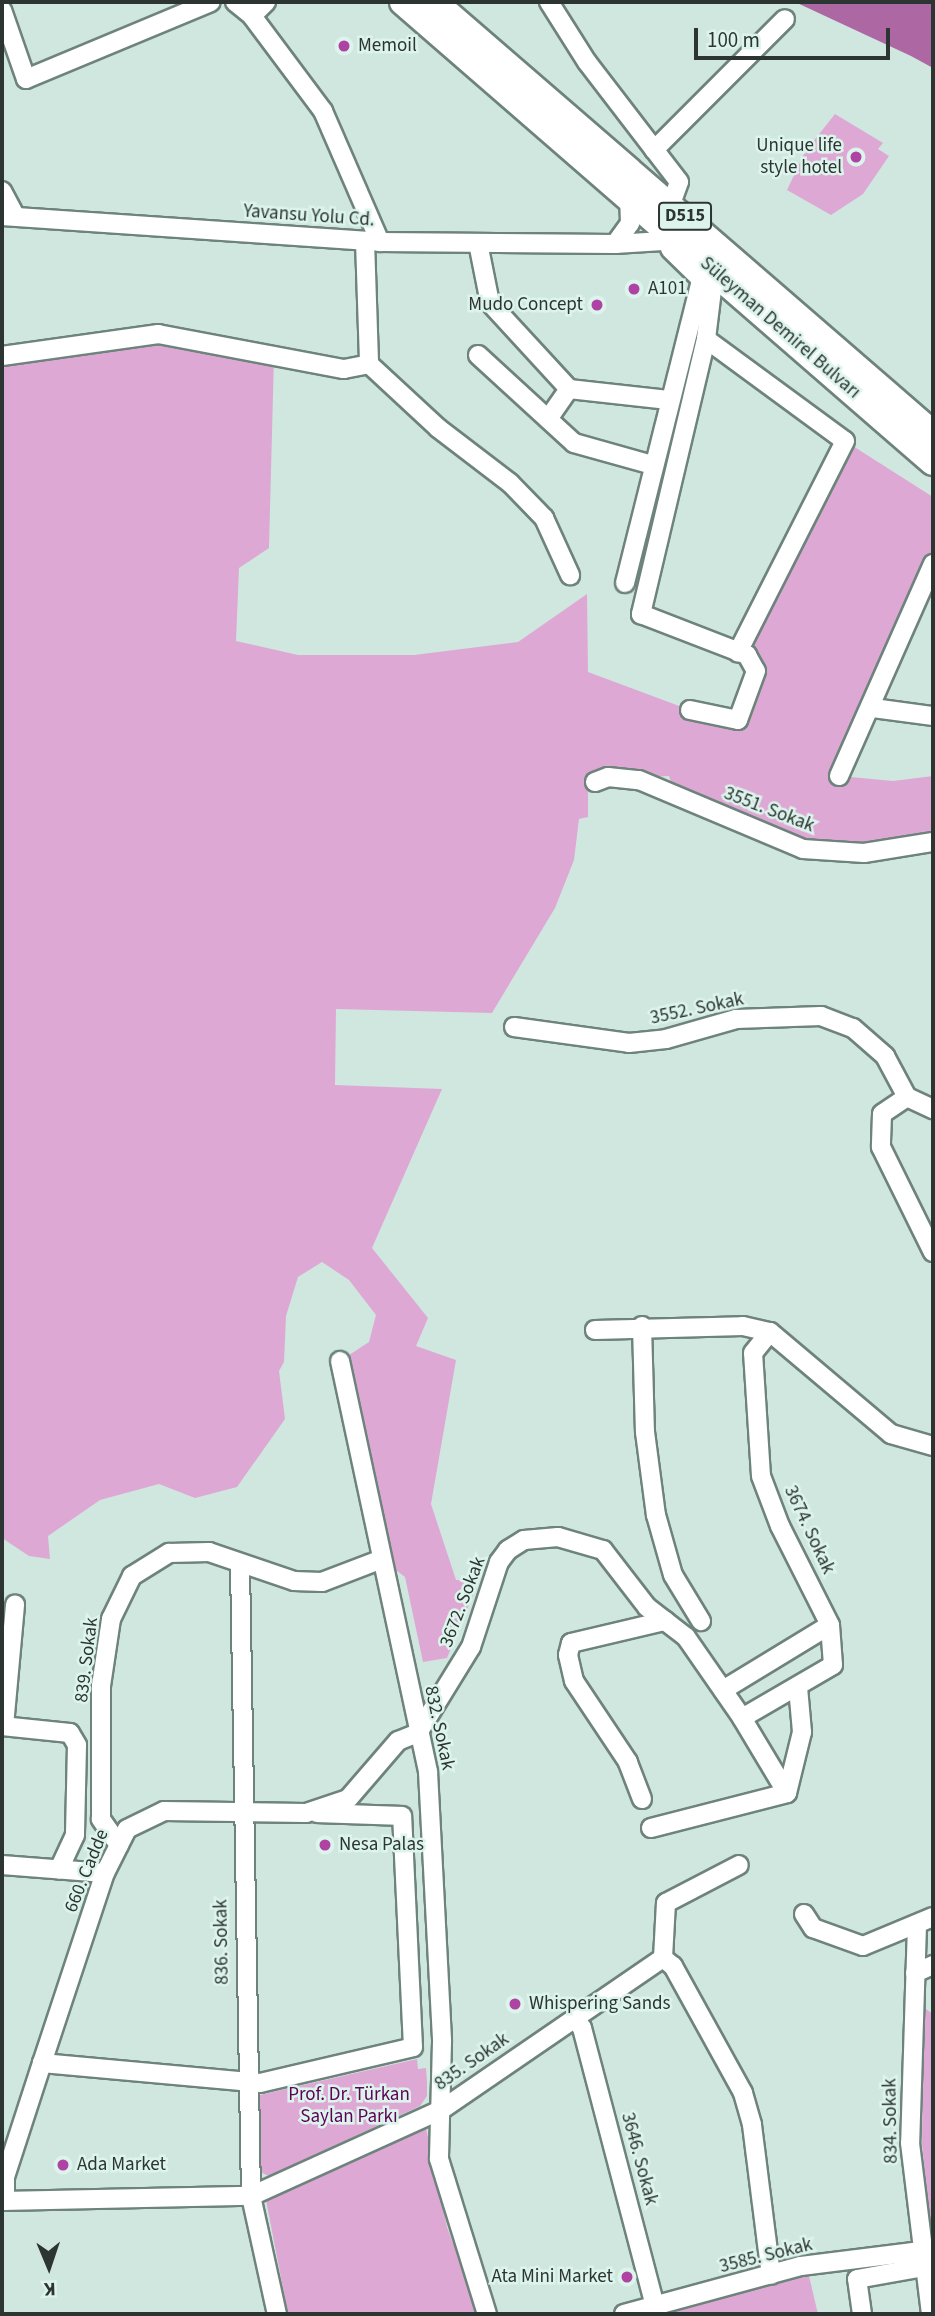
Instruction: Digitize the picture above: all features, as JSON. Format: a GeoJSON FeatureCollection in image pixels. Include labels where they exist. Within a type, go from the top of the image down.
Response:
{"type":"FeatureCollection","features":[{"type":"Feature","properties":{"kind":"highway","name":"Süleyman Demirel Bulvarı"},"geometry":{"type":"LineString","coordinates":[[403,2],[629,197],[667,241],[933,462]]}},
{"type":"Feature","properties":{"kind":"highway","name":"Süleyman Demirel Bulvarı"},"geometry":{"type":"LineString","coordinates":[[434,2],[671,204],[933,434]]}},
{"type":"Feature","properties":{"kind":"street"},"geometry":{"type":"LineString","coordinates":[[2,10],[26,79],[211,2]]}},
{"type":"Feature","properties":{"kind":"street"},"geometry":{"type":"LineString","coordinates":[[235,2],[252,16],[323,111],[373,241],[369,364]]}},
{"type":"Feature","properties":{"kind":"street"},"geometry":{"type":"LineString","coordinates":[[252,16],[266,2]]}},
{"type":"Feature","properties":{"kind":"street"},"geometry":{"type":"LineString","coordinates":[[549,2],[587,62],[679,182],[671,204]]}},
{"type":"Feature","properties":{"kind":"street"},"geometry":{"type":"LineString","coordinates":[[654,150],[785,19]]}},
{"type":"Feature","properties":{"kind":"street"},"geometry":{"type":"LineString","coordinates":[[2,191],[8,215]]}},
{"type":"Feature","properties":{"kind":"street"},"geometry":{"type":"LineString","coordinates":[[615,244],[630,223],[629,197]]}},
{"type":"Feature","properties":{"kind":"street","name":"Yavansu Yolu Cd."},"geometry":{"type":"LineString","coordinates":[[8,215],[373,241],[615,244],[667,241]]}},
{"type":"Feature","properties":{"kind":"street"},"geometry":{"type":"LineString","coordinates":[[667,241],[668,248],[712,290],[706,339],[641,614],[747,655],[756,671],[738,720],[690,710]]}},
{"type":"Feature","properties":{"kind":"street"},"geometry":{"type":"LineString","coordinates":[[478,243],[490,303],[569,389],[668,400]]}},
{"type":"Feature","properties":{"kind":"street"},"geometry":{"type":"LineString","coordinates":[[625,583],[668,400],[701,280]]}},
{"type":"Feature","properties":{"kind":"street"},"geometry":{"type":"LineString","coordinates":[[2,356],[158,334],[344,369],[369,364]]}},
{"type":"Feature","properties":{"kind":"street"},"geometry":{"type":"LineString","coordinates":[[706,339],[845,441],[738,652]]}},
{"type":"Feature","properties":{"kind":"street"},"geometry":{"type":"LineString","coordinates":[[478,355],[574,443],[653,465]]}},
{"type":"Feature","properties":{"kind":"street"},"geometry":{"type":"LineString","coordinates":[[369,364],[527,500],[544,518],[570,575]]}},
{"type":"Feature","properties":{"kind":"street"},"geometry":{"type":"LineString","coordinates":[[548,419],[569,389]]}},
{"type":"Feature","properties":{"kind":"street"},"geometry":{"type":"LineString","coordinates":[[839,776],[873,708],[933,564]]}},
{"type":"Feature","properties":{"kind":"street"},"geometry":{"type":"LineString","coordinates":[[873,708],[933,716]]}},
{"type":"Feature","properties":{"kind":"street","name":"3551. Sokak"},"geometry":{"type":"LineString","coordinates":[[595,782],[608,777],[639,780],[803,849],[864,853],[933,842]]}},
{"type":"Feature","properties":{"kind":"street","name":"3552. Sokak"},"geometry":{"type":"LineString","coordinates":[[514,1027],[629,1043],[666,1039],[736,1019],[821,1016],[853,1028],[885,1056],[907,1097]]}},
{"type":"Feature","properties":{"kind":"street"},"geometry":{"type":"LineString","coordinates":[[933,1109],[907,1097],[882,1114],[881,1147],[933,1252]]}},
{"type":"Feature","properties":{"kind":"street"},"geometry":{"type":"LineString","coordinates":[[595,1330],[643,1335],[743,1326],[770,1332],[891,1434],[933,1446]]}},
{"type":"Feature","properties":{"kind":"street","name":"3674. Sokak"},"geometry":{"type":"LineString","coordinates":[[770,1332],[753,1353],[761,1476],[780,1526],[830,1625]]}},
{"type":"Feature","properties":{"kind":"street"},"geometry":{"type":"LineString","coordinates":[[643,1335],[645,1432],[656,1515],[673,1575],[701,1620]]}},
{"type":"Feature","properties":{"kind":"street","name":"832. Sokak"},"geometry":{"type":"LineString","coordinates":[[340,1361],[432,1812],[442,2042],[441,2110],[436,2129]]}},
{"type":"Feature","properties":{"kind":"street","name":"3672. Sokak"},"geometry":{"type":"LineString","coordinates":[[418,1733],[471,1647],[499,1562],[524,1541],[558,1537],[603,1550],[647,1607],[686,1637],[742,1718],[787,1793]]}},
{"type":"Feature","properties":{"kind":"street","name":"839. Sokak"},"geometry":{"type":"LineString","coordinates":[[119,1845],[101,1819],[102,1686],[110,1619],[132,1576],[169,1553],[209,1552],[240,1565],[294,1581],[323,1581],[382,1559]]}},
{"type":"Feature","properties":{"kind":"street","name":"836. Sokak"},"geometry":{"type":"LineString","coordinates":[[240,1565],[241,1811],[251,2196],[277,2314]]}},
{"type":"Feature","properties":{"kind":"street"},"geometry":{"type":"LineString","coordinates":[[15,1604],[3,1726],[70,1734],[77,1745],[75,1835],[59,1869]]}},
{"type":"Feature","properties":{"kind":"street"},"geometry":{"type":"LineString","coordinates":[[642,1799],[628,1762],[574,1681],[568,1655],[571,1643],[665,1621]]}},
{"type":"Feature","properties":{"kind":"street"},"geometry":{"type":"LineString","coordinates":[[723,1690],[830,1625],[833,1665],[742,1718]]}},
{"type":"Feature","properties":{"kind":"street"},"geometry":{"type":"LineString","coordinates":[[651,1828],[787,1793],[802,1732],[798,1687]]}},
{"type":"Feature","properties":{"kind":"street","name":"660. Cadde"},"geometry":{"type":"LineString","coordinates":[[3,2201],[5,2177],[105,1873],[127,1829],[164,1811],[306,1813],[348,1799],[398,1741],[418,1733]]}},
{"type":"Feature","properties":{"kind":"street"},"geometry":{"type":"LineString","coordinates":[[42,2063],[260,2083],[413,2047],[402,1816],[306,1813]]}},
{"type":"Feature","properties":{"kind":"street"},"geometry":{"type":"LineString","coordinates":[[738,1864],[666,1903],[663,1958],[673,1966],[743,2093],[752,2125],[771,2275]]}},
{"type":"Feature","properties":{"kind":"street"},"geometry":{"type":"LineString","coordinates":[[2,1865],[105,1873]]}},
{"type":"Feature","properties":{"kind":"street"},"geometry":{"type":"LineString","coordinates":[[804,1914],[813,1928],[863,1946],[905,1926],[925,1921]]}},
{"type":"Feature","properties":{"kind":"street","name":"834. Sokak"},"geometry":{"type":"LineString","coordinates":[[925,1921],[915,1973],[910,2143],[922,2259],[931,2314]]}},
{"type":"Feature","properties":{"kind":"street","name":"835. Sokak"},"geometry":{"type":"LineString","coordinates":[[3,2201],[251,2196],[441,2110],[663,1958]]}},
{"type":"Feature","properties":{"kind":"street"},"geometry":{"type":"LineString","coordinates":[[915,1973],[933,1965]]}},
{"type":"Feature","properties":{"kind":"street","name":"3646. Sokak"},"geometry":{"type":"LineString","coordinates":[[575,2017],[582,2028],[656,2310]]}},
{"type":"Feature","properties":{"kind":"street"},"geometry":{"type":"LineString","coordinates":[[415,2121],[429,2121],[436,2129],[439,2159],[487,2314]]}},
{"type":"Feature","properties":{"kind":"street"},"geometry":{"type":"LineString","coordinates":[[862,2314],[857,2279],[922,2259]]}},
{"type":"Feature","properties":{"kind":"street","name":"3585. Sokak"},"geometry":{"type":"LineString","coordinates":[[624,2314],[656,2310],[802,2266],[922,2259]]}},
{"type":"Feature","properties":{"kind":"green space"},"geometry":{"type":"Polygon","coordinates":[[[835,114],[883,143],[878,149],[889,156],[863,194],[831,215],[787,190],[805,152],[835,114]]]}},
{"type":"Feature","properties":{"kind":"green space"},"geometry":{"type":"Polygon","coordinates":[[[127,336],[274,356],[269,548],[239,568],[236,641],[298,655],[414,655],[518,642],[587,594],[588,672],[690,710],[738,720],[756,671],[738,652],[845,441],[933,497],[933,564],[840,776],[893,781],[933,776],[933,842],[803,849],[674,792],[669,776],[588,780],[588,817],[579,819],[574,860],[555,908],[492,1013],[336,1009],[335,1085],[442,1089],[372,1248],[428,1318],[416,1346],[456,1360],[431,1504],[456,1580],[479,1580],[447,1658],[423,1662],[405,1577],[382,1559],[340,1361],[369,1342],[376,1315],[349,1280],[322,1262],[298,1277],[286,1316],[284,1362],[279,1371],[285,1419],[237,1487],[195,1498],[159,1484],[100,1500],[48,1536],[50,1559],[29,1556],[2,1538],[2,356],[127,336]]]}},
{"type":"Feature","properties":{"kind":"green space"},"geometry":{"type":"Polygon","coordinates":[[[923,2007],[933,2014],[933,2261],[922,2143],[923,2007]]]}},
{"type":"Feature","properties":{"kind":"green space","name":"Prof. Dr. Türkan Saylan Parkı"},"geometry":{"type":"Polygon","coordinates":[[[417,2059],[418,2069],[426,2068],[427,2081],[427,2096],[420,2106],[269,2176],[260,2172],[260,2095],[417,2059]]]}},
{"type":"Feature","properties":{"kind":"green space"},"geometry":{"type":"Polygon","coordinates":[[[426,2128],[447,2227],[479,2314],[288,2314],[266,2200],[426,2128]]]}},
{"type":"Feature","properties":{"kind":"green space"},"geometry":{"type":"Polygon","coordinates":[[[800,2276],[809,2276],[818,2314],[664,2314],[800,2276]]]}},
{"type":"Feature","properties":{"kind":"shaded area"},"geometry":{"type":"Polygon","coordinates":[[[795,2],[933,2],[933,68],[911,56],[795,2]]]}},
{"type":"Feature","properties":{"kind":"place","name":"Memoil"},"geometry":{"type":"Point","coordinates":[344,46]}},
{"type":"Feature","properties":{"kind":"place","name":"Unique life style hotel"},"geometry":{"type":"Point","coordinates":[856,157]}},
{"type":"Feature","properties":{"kind":"place","name":"A101"},"geometry":{"type":"Point","coordinates":[634,289]}},
{"type":"Feature","properties":{"kind":"place","name":"Mudo Concept"},"geometry":{"type":"Point","coordinates":[597,305]}},
{"type":"Feature","properties":{"kind":"place","name":"Nesa Palas"},"geometry":{"type":"Point","coordinates":[325,1845]}},
{"type":"Feature","properties":{"kind":"place","name":"Whispering Sands"},"geometry":{"type":"Point","coordinates":[515,2004]}},
{"type":"Feature","properties":{"kind":"place","name":"Ada Market"},"geometry":{"type":"Point","coordinates":[63,2165]}},
{"type":"Feature","properties":{"kind":"place","name":"Ata Mini Market"},"geometry":{"type":"Point","coordinates":[627,2277]}}]}
